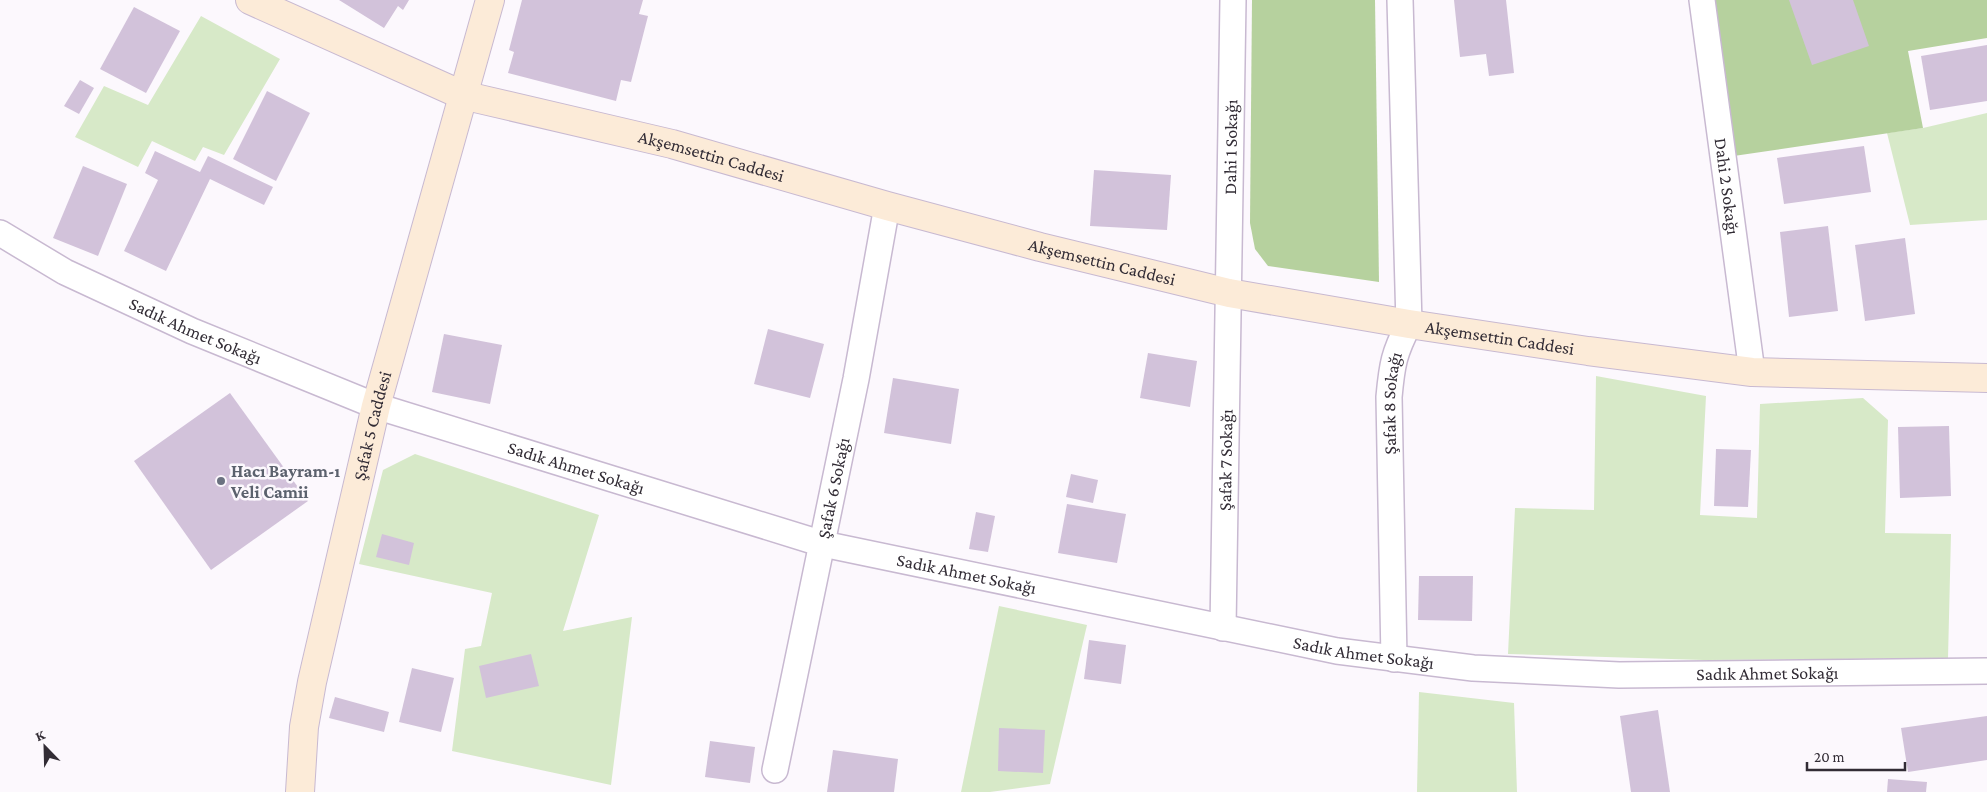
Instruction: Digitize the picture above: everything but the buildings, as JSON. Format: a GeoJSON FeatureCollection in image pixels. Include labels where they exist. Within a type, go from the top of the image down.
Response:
{"type":"FeatureCollection","features":[{"type":"Feature","properties":{"kind":"street","name":"Akşemsettin Caddesi"},"geometry":{"type":"LineString","coordinates":[[250,0],[462,95],[672,144],[887,206],[1040,247],[1229,293],[1409,324],[1588,351],[1752,372],[1987,378]]}},
{"type":"Feature","properties":{"kind":"street","name":"Şafak 5 Caddesi"},"geometry":{"type":"LineString","coordinates":[[300,792],[304,727],[312,682],[376,406],[490,0]]}},
{"type":"Feature","properties":{"kind":"street","name":"Dahi 1 Sokağı"},"geometry":{"type":"LineString","coordinates":[[1229,293],[1233,0]]}},
{"type":"Feature","properties":{"kind":"street","name":"Şafak 8 Sokağı"},"geometry":{"type":"LineString","coordinates":[[1394,659],[1389,396],[1391,369],[1396,350],[1409,324],[1400,0]]}},
{"type":"Feature","properties":{"kind":"street","name":"Dahi 2 Sokağı"},"geometry":{"type":"LineString","coordinates":[[1702,0],[1752,372]]}},
{"type":"Feature","properties":{"kind":"street","name":"Şafak 6 Sokağı"},"geometry":{"type":"LineString","coordinates":[[775,770],[856,379],[887,206]]}},
{"type":"Feature","properties":{"kind":"street","name":"Sadık Ahmet Sokağı"},"geometry":{"type":"LineString","coordinates":[[0,233],[65,272],[192,331],[376,406],[823,544],[1337,651],[1473,668],[1619,675],[1987,671]]}},
{"type":"Feature","properties":{"kind":"street","name":"Şafak 7 Sokağı"},"geometry":{"type":"LineString","coordinates":[[1223,628],[1229,293]]}},
{"type":"Feature","properties":{"kind":"green space"},"geometry":{"type":"Polygon","coordinates":[[[1252,0],[1375,0],[1379,282],[1268,266],[1255,249],[1250,223],[1252,0]]]}},
{"type":"Feature","properties":{"kind":"green space"},"geometry":{"type":"Polygon","coordinates":[[[1701,0],[1987,0],[1987,38],[1908,51],[1923,128],[1720,158],[1701,0]]]}},
{"type":"Feature","properties":{"kind":"green space"},"geometry":{"type":"Polygon","coordinates":[[[201,16],[280,59],[224,155],[203,147],[195,161],[152,141],[138,167],[75,137],[104,86],[148,105],[201,16]]]}},
{"type":"Feature","properties":{"kind":"green space"},"geometry":{"type":"Polygon","coordinates":[[[1987,113],[1987,220],[1910,225],[1887,133],[1923,128],[1987,113]]]}},
{"type":"Feature","properties":{"kind":"green space"},"geometry":{"type":"Polygon","coordinates":[[[1596,376],[1706,396],[1700,515],[1757,518],[1760,404],[1863,398],[1888,420],[1885,533],[1951,534],[1948,658],[1704,660],[1508,654],[1515,508],[1594,510],[1596,376]]]}},
{"type":"Feature","properties":{"kind":"green space"},"geometry":{"type":"Polygon","coordinates":[[[415,454],[599,515],[563,631],[632,617],[611,785],[452,751],[465,649],[481,646],[492,593],[359,564],[383,470],[415,454]]]}},
{"type":"Feature","properties":{"kind":"green space"},"geometry":{"type":"Polygon","coordinates":[[[999,606],[1087,625],[1050,784],[990,792],[961,792],[999,606]]]}},
{"type":"Feature","properties":{"kind":"green space"},"geometry":{"type":"Polygon","coordinates":[[[1419,692],[1514,703],[1517,792],[1417,792],[1419,692]]]}},
{"type":"Feature","properties":{"kind":"place","name":"Hacı Bayram-ı Veli Camii"},"geometry":{"type":"Point","coordinates":[221,481]}}]}
